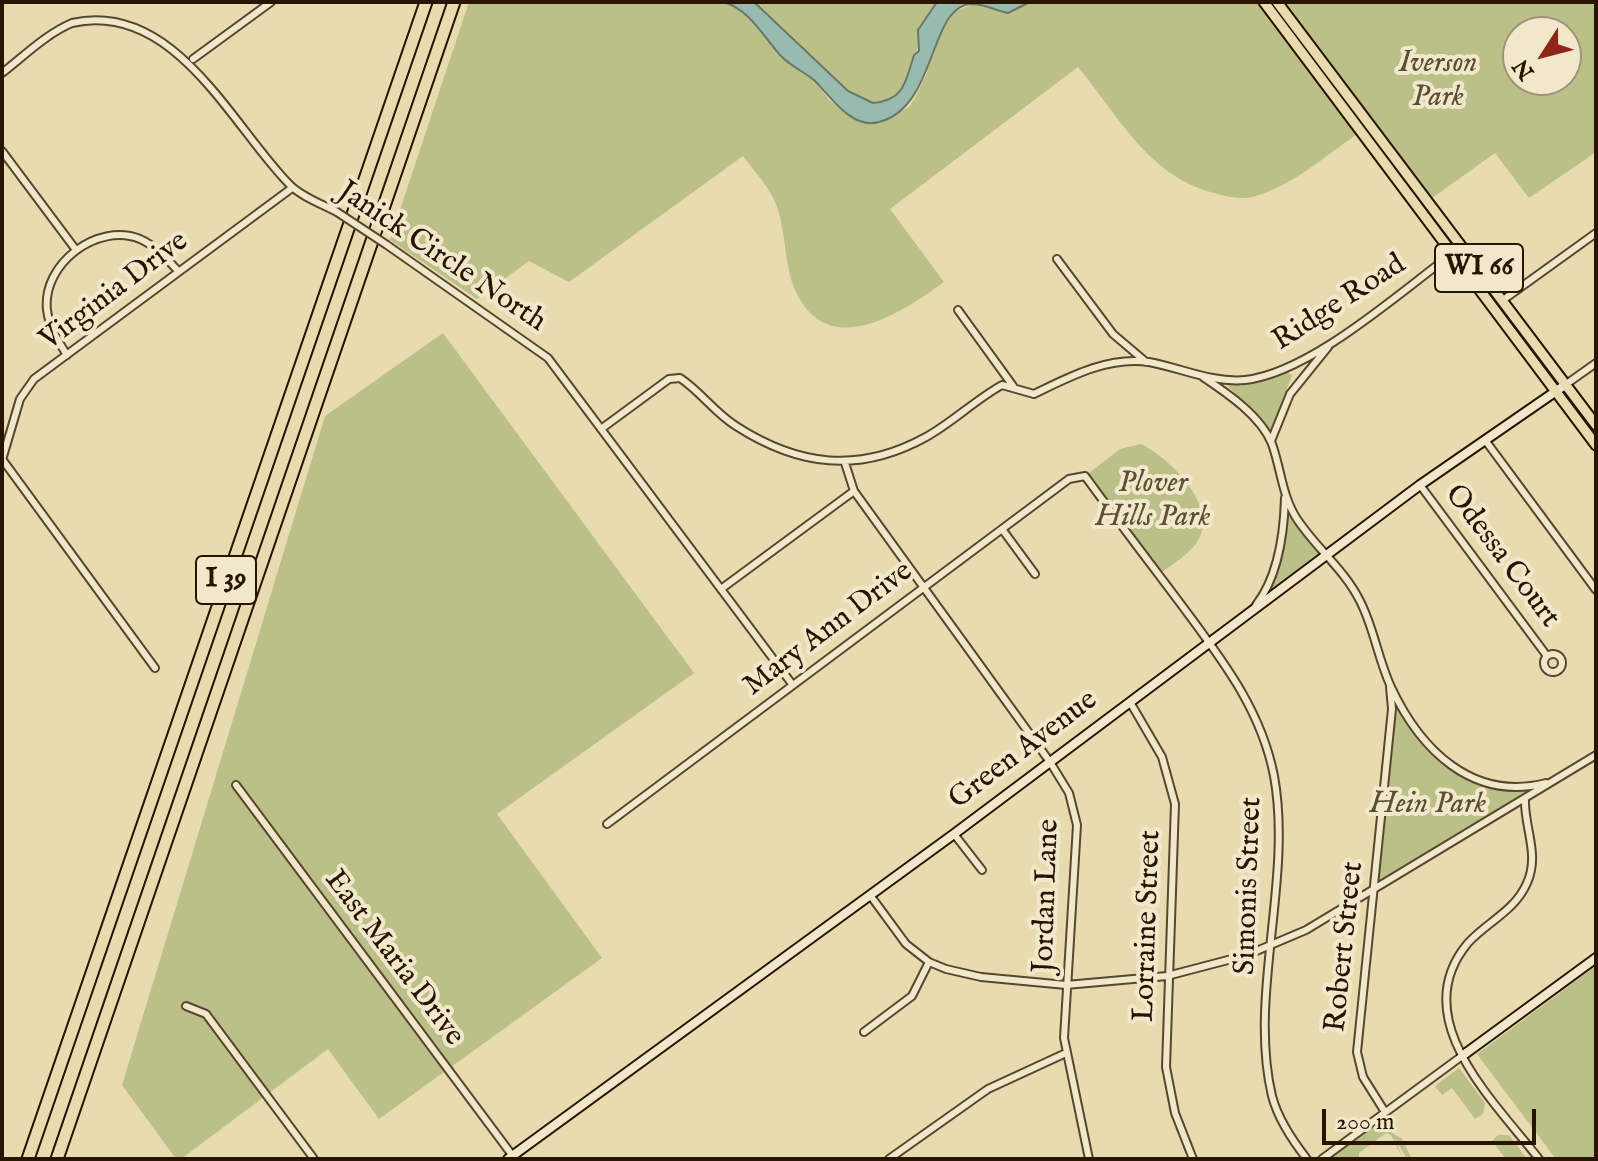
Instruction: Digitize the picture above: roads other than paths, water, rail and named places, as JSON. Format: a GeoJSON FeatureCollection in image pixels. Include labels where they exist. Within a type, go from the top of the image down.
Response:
{"type":"FeatureCollection","features":[{"type":"Feature","properties":{"kind":"highway","name":"I 39"},"geometry":{"type":"LineString","coordinates":[[28,1159],[426,2]]}},
{"type":"Feature","properties":{"kind":"highway","name":"I 39"},"geometry":{"type":"LineString","coordinates":[[57,1159],[454,2]]}},
{"type":"Feature","properties":{"kind":"main road","name":"WI 66"},"geometry":{"type":"LineString","coordinates":[[1264,2],[1596,445]]}},
{"type":"Feature","properties":{"kind":"main road","name":"WI 66"},"geometry":{"type":"LineString","coordinates":[[1277,2],[1596,425]]}},
{"type":"Feature","properties":{"kind":"street"},"geometry":{"type":"LineString","coordinates":[[193,59],[271,2]]}},
{"type":"Feature","properties":{"kind":"street","name":"Janick Circle North"},"geometry":{"type":"LineString","coordinates":[[2,73],[70,24],[101,15],[125,17],[161,32],[193,59],[292,188],[337,212],[536,347],[792,684]]}},
{"type":"Feature","properties":{"kind":"street"},"geometry":{"type":"LineString","coordinates":[[2,151],[76,250]]}},
{"type":"Feature","properties":{"kind":"street","name":"Virginia Drive"},"geometry":{"type":"LineString","coordinates":[[2,459],[23,392],[67,355],[292,188]]}},
{"type":"Feature","properties":{"kind":"street"},"geometry":{"type":"LineString","coordinates":[[1503,300],[1596,233]]}},
{"type":"Feature","properties":{"kind":"street"},"geometry":{"type":"LineString","coordinates":[[67,355],[50,323],[47,297],[56,272],[76,250],[110,237],[140,239],[156,248],[178,271]]}},
{"type":"Feature","properties":{"kind":"street","name":"Ridge Road"},"geometry":{"type":"LineString","coordinates":[[601,429],[669,379],[680,378],[715,410],[758,440],[787,452],[845,463],[905,447],[927,437],[997,388],[1013,386],[1023,394],[1034,394],[1080,372],[1107,364],[1146,362],[1221,380],[1246,380],[1277,372],[1335,340],[1452,254]]}},
{"type":"Feature","properties":{"kind":"street"},"geometry":{"type":"LineString","coordinates":[[1057,259],[1113,334],[1146,362]]}},
{"type":"Feature","properties":{"kind":"street"},"geometry":{"type":"LineString","coordinates":[[958,310],[1013,386]]}},
{"type":"Feature","properties":{"kind":"street"},"geometry":{"type":"LineString","coordinates":[[1271,441],[1301,376],[1335,340]]}},
{"type":"Feature","properties":{"kind":"street"},"geometry":{"type":"LineString","coordinates":[[1565,385],[1596,363]]}},
{"type":"Feature","properties":{"kind":"street"},"geometry":{"type":"LineString","coordinates":[[1200,374],[1234,398],[1271,441],[1285,494],[1281,538],[1267,585],[1251,610]]}},
{"type":"Feature","properties":{"kind":"street","name":"Green Avenue"},"geometry":{"type":"LineString","coordinates":[[512,1158],[954,834],[1420,485],[1565,385]]}},
{"type":"Feature","properties":{"kind":"street"},"geometry":{"type":"LineString","coordinates":[[1485,440],[1596,590]]}},
{"type":"Feature","properties":{"kind":"street"},"geometry":{"type":"LineString","coordinates":[[2,459],[155,668]]}},
{"type":"Feature","properties":{"kind":"street","name":"Jordan Lane"},"geometry":{"type":"LineString","coordinates":[[845,463],[854,491],[1050,762],[1069,793],[1077,825],[1066,985],[1066,1053],[1089,1159]]}},
{"type":"Feature","properties":{"kind":"street","name":"Mary Ann Drive"},"geometry":{"type":"LineString","coordinates":[[607,824],[1069,479],[1080,475]]}},
{"type":"Feature","properties":{"kind":"street","name":"Simonis Street"},"geometry":{"type":"LineString","coordinates":[[1080,475],[1246,696],[1273,775],[1279,846],[1271,946],[1268,1076],[1277,1110],[1307,1159]]}},
{"type":"Feature","properties":{"kind":"street","name":"Odessa Court"},"geometry":{"type":"LineString","coordinates":[[1420,485],[1547,656]]}},
{"type":"Feature","properties":{"kind":"street"},"geometry":{"type":"LineString","coordinates":[[721,589],[854,491]]}},
{"type":"Feature","properties":{"kind":"street","name":"Robert Street"},"geometry":{"type":"LineString","coordinates":[[1285,494],[1297,518],[1362,603],[1390,684],[1419,735],[1454,769],[1494,784],[1526,788],[1553,782]]}},
{"type":"Feature","properties":{"kind":"street"},"geometry":{"type":"LineString","coordinates":[[1002,529],[1035,574]]}},
{"type":"Feature","properties":{"kind":"street","name":"Robert Street"},"geometry":{"type":"LineString","coordinates":[[1385,1112],[1363,1077],[1357,1052],[1392,709],[1390,684]]}},
{"type":"Feature","properties":{"kind":"street","name":"Lorraine Street"},"geometry":{"type":"LineString","coordinates":[[1130,702],[1162,757],[1175,804],[1166,1056],[1169,1091],[1193,1159]]}},
{"type":"Feature","properties":{"kind":"street"},"geometry":{"type":"LineString","coordinates":[[870,895],[898,935],[929,962],[981,977],[1066,985],[1167,976],[1271,946],[1373,891],[1596,755]]}},
{"type":"Feature","properties":{"kind":"street","name":"East Maria Drive"},"geometry":{"type":"LineString","coordinates":[[236,785],[512,1158]]}},
{"type":"Feature","properties":{"kind":"street"},"geometry":{"type":"LineString","coordinates":[[1526,788],[1533,851],[1527,884],[1506,911],[1469,943],[1455,964],[1448,986],[1448,1026],[1462,1056],[1539,1159]]}},
{"type":"Feature","properties":{"kind":"street"},"geometry":{"type":"LineString","coordinates":[[954,834],[982,870]]}},
{"type":"Feature","properties":{"kind":"street"},"geometry":{"type":"LineString","coordinates":[[1322,1159],[1596,958]]}},
{"type":"Feature","properties":{"kind":"street"},"geometry":{"type":"LineString","coordinates":[[864,1032],[912,996],[929,962]]}},
{"type":"Feature","properties":{"kind":"street"},"geometry":{"type":"LineString","coordinates":[[186,1006],[206,1014],[314,1159]]}},
{"type":"Feature","properties":{"kind":"street"},"geometry":{"type":"LineString","coordinates":[[889,1159],[988,1089],[1066,1053]]}},
{"type":"Feature","properties":{"kind":"water"},"geometry":{"type":"Polygon","coordinates":[[[724,2],[754,2],[848,91],[873,103],[892,98],[902,87],[914,55],[919,51],[918,30],[937,2],[1030,2],[1008,13],[977,4],[958,9],[947,21],[912,97],[898,113],[869,123],[851,117],[815,81],[781,56],[742,11],[724,2]]]}},
{"type":"Feature","properties":{"kind":"park label","name":"Iverson Park"},"geometry":{"type":"Point","coordinates":[1438,82]}},
{"type":"Feature","properties":{"kind":"park label","name":"Plover Hills Park"},"geometry":{"type":"Point","coordinates":[1153,502]}},
{"type":"Feature","properties":{"kind":"park label","name":"Hein Park"},"geometry":{"type":"Point","coordinates":[1428,806]}}]}
